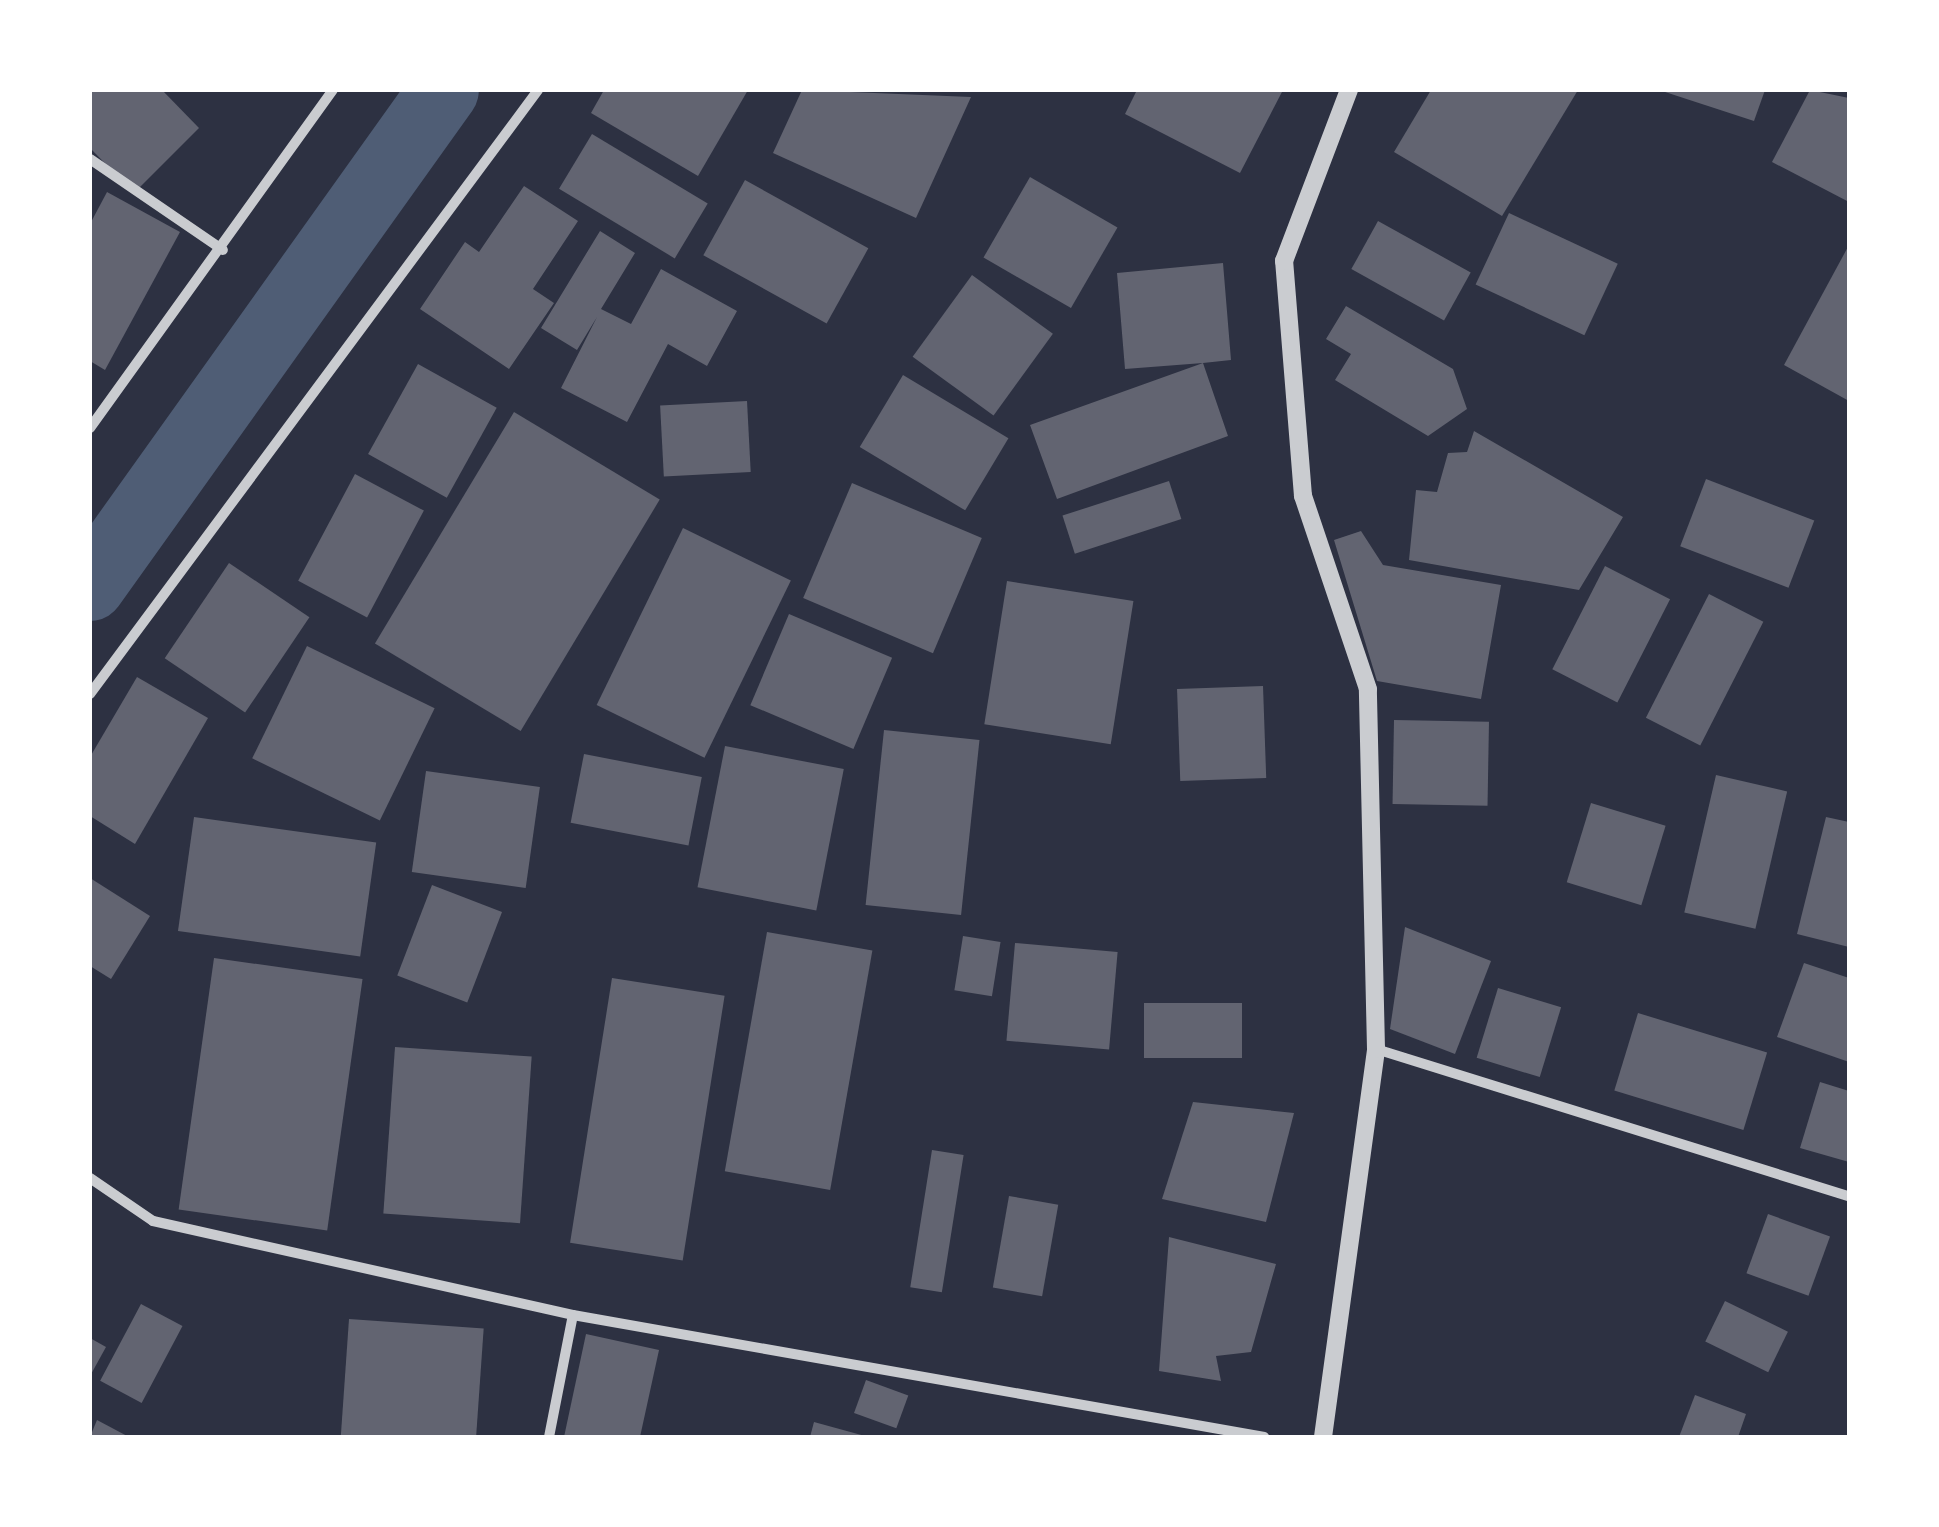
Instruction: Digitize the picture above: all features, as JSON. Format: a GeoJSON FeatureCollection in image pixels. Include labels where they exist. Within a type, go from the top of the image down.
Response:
{"type":"FeatureCollection","features":[{"type":"Feature","properties":{"kind":"street"},"geometry":{"type":"LineString","coordinates":[[90,428],[224,250],[333,90]]}},
{"type":"Feature","properties":{"kind":"street"},"geometry":{"type":"LineString","coordinates":[[90,694],[538,90]]}},
{"type":"Feature","properties":{"kind":"street"},"geometry":{"type":"LineString","coordinates":[[1322,1437],[1376,1048],[1368,689],[1303,496],[1284,261],[1349,90]]}},
{"type":"Feature","properties":{"kind":"street"},"geometry":{"type":"LineString","coordinates":[[90,159],[224,250]]}},
{"type":"Feature","properties":{"kind":"street"},"geometry":{"type":"LineString","coordinates":[[1376,1048],[1849,1196]]}},
{"type":"Feature","properties":{"kind":"street"},"geometry":{"type":"LineString","coordinates":[[90,1178],[153,1222],[573,1315],[1264,1437]]}},
{"type":"Feature","properties":{"kind":"street"},"geometry":{"type":"LineString","coordinates":[[548,1437],[573,1315]]}},
{"type":"Feature","properties":{"kind":"building"},"geometry":{"type":"Polygon","coordinates":[[[90,90],[162,90],[199,128],[134,193],[90,148],[90,90]]]}},
{"type":"Feature","properties":{"kind":"building"},"geometry":{"type":"Polygon","coordinates":[[[604,90],[748,90],[698,176],[591,113],[604,90]]]}},
{"type":"Feature","properties":{"kind":"building"},"geometry":{"type":"Polygon","coordinates":[[[802,90],[971,97],[916,218],[773,153],[802,90]]]}},
{"type":"Feature","properties":{"kind":"building"},"geometry":{"type":"Polygon","coordinates":[[[1137,90],[1283,90],[1240,173],[1125,114],[1137,90]]]}},
{"type":"Feature","properties":{"kind":"building"},"geometry":{"type":"Polygon","coordinates":[[[1431,90],[1578,90],[1502,216],[1394,152],[1431,90]]]}},
{"type":"Feature","properties":{"kind":"building"},"geometry":{"type":"Polygon","coordinates":[[[1659,90],[1765,90],[1754,121],[1659,90]]]}},
{"type":"Feature","properties":{"kind":"building"},"geometry":{"type":"Polygon","coordinates":[[[1810,90],[1849,98],[1849,202],[1772,162],[1810,90]]]}},
{"type":"Feature","properties":{"kind":"building"},"geometry":{"type":"Polygon","coordinates":[[[592,134],[708,204],[675,258],[559,189],[592,134]]]}},
{"type":"Feature","properties":{"kind":"building"},"geometry":{"type":"Polygon","coordinates":[[[1030,177],[1117,228],[1071,308],[984,258],[1030,177]]]}},
{"type":"Feature","properties":{"kind":"building"},"geometry":{"type":"Polygon","coordinates":[[[745,180],[868,248],[827,324],[703,255],[745,180]]]}},
{"type":"Feature","properties":{"kind":"building"},"geometry":{"type":"Polygon","coordinates":[[[524,186],[578,221],[533,289],[554,303],[509,369],[420,309],[465,242],[479,252],[524,186]]]}},
{"type":"Feature","properties":{"kind":"building"},"geometry":{"type":"Polygon","coordinates":[[[107,192],[180,232],[105,370],[90,361],[90,224],[107,192]]]}},
{"type":"Feature","properties":{"kind":"building"},"geometry":{"type":"Polygon","coordinates":[[[1509,213],[1618,264],[1584,335],[1476,285],[1509,213]]]}},
{"type":"Feature","properties":{"kind":"building"},"geometry":{"type":"Polygon","coordinates":[[[1378,221],[1471,272],[1444,320],[1351,269],[1378,221]]]}},
{"type":"Feature","properties":{"kind":"building"},"geometry":{"type":"Polygon","coordinates":[[[600,231],[635,253],[601,309],[631,324],[661,269],[737,311],[707,366],[668,344],[627,422],[561,388],[597,317],[577,350],[541,328],[600,231]]]}},
{"type":"Feature","properties":{"kind":"building"},"geometry":{"type":"Polygon","coordinates":[[[1849,245],[1849,401],[1784,365],[1849,245]]]}},
{"type":"Feature","properties":{"kind":"building"},"geometry":{"type":"Polygon","coordinates":[[[1223,263],[1231,360],[1125,369],[1117,273],[1223,263]]]}},
{"type":"Feature","properties":{"kind":"building"},"geometry":{"type":"Polygon","coordinates":[[[972,275],[1053,334],[994,415],[913,357],[972,275]]]}},
{"type":"Feature","properties":{"kind":"building"},"geometry":{"type":"Polygon","coordinates":[[[1346,306],[1453,369],[1467,409],[1428,436],[1335,380],[1351,354],[1326,339],[1346,306]]]}},
{"type":"Feature","properties":{"kind":"building"},"geometry":{"type":"Polygon","coordinates":[[[1203,363],[1228,436],[1057,499],[1030,425],[1203,363]]]}},
{"type":"Feature","properties":{"kind":"building"},"geometry":{"type":"Polygon","coordinates":[[[418,364],[497,408],[447,498],[368,454],[418,364]]]}},
{"type":"Feature","properties":{"kind":"building"},"geometry":{"type":"Polygon","coordinates":[[[903,375],[1008,438],[965,510],[860,447],[903,375]]]}},
{"type":"Feature","properties":{"kind":"building"},"geometry":{"type":"Polygon","coordinates":[[[747,401],[751,472],[664,476],[660,406],[747,401]]]}},
{"type":"Feature","properties":{"kind":"building"},"geometry":{"type":"Polygon","coordinates":[[[514,412],[660,500],[521,731],[375,643],[514,412]]]}},
{"type":"Feature","properties":{"kind":"building"},"geometry":{"type":"Polygon","coordinates":[[[1474,431],[1623,517],[1579,590],[1409,560],[1416,490],[1437,492],[1448,453],[1467,452],[1474,431]]]}},
{"type":"Feature","properties":{"kind":"building"},"geometry":{"type":"Polygon","coordinates":[[[355,474],[424,511],[367,617],[298,581],[355,474]]]}},
{"type":"Feature","properties":{"kind":"building"},"geometry":{"type":"Polygon","coordinates":[[[1706,479],[1814,521],[1788,588],[1680,546],[1706,479]]]}},
{"type":"Feature","properties":{"kind":"building"},"geometry":{"type":"Polygon","coordinates":[[[1169,481],[1181,519],[1075,554],[1062,516],[1169,481]]]}},
{"type":"Feature","properties":{"kind":"building"},"geometry":{"type":"Polygon","coordinates":[[[852,483],[982,538],[933,653],[803,598],[852,483]]]}},
{"type":"Feature","properties":{"kind":"building"},"geometry":{"type":"Polygon","coordinates":[[[683,528],[791,581],[704,758],[597,705],[683,528]]]}},
{"type":"Feature","properties":{"kind":"building"},"geometry":{"type":"Polygon","coordinates":[[[1361,531],[1383,565],[1501,585],[1481,699],[1377,681],[1334,540],[1361,531]]]}},
{"type":"Feature","properties":{"kind":"building"},"geometry":{"type":"Polygon","coordinates":[[[229,563],[309,617],[245,713],[165,658],[229,563]]]}},
{"type":"Feature","properties":{"kind":"building"},"geometry":{"type":"Polygon","coordinates":[[[1605,566],[1670,599],[1617,702],[1552,669],[1605,566]]]}},
{"type":"Feature","properties":{"kind":"building"},"geometry":{"type":"Polygon","coordinates":[[[1007,581],[1133,601],[1111,744],[984,724],[1007,581]]]}},
{"type":"Feature","properties":{"kind":"building"},"geometry":{"type":"Polygon","coordinates":[[[1709,594],[1763,622],[1700,746],[1646,718],[1709,594]]]}},
{"type":"Feature","properties":{"kind":"building"},"geometry":{"type":"Polygon","coordinates":[[[789,614],[892,658],[853,749],[750,705],[789,614]]]}},
{"type":"Feature","properties":{"kind":"building"},"geometry":{"type":"Polygon","coordinates":[[[307,646],[435,708],[380,821],[252,758],[307,646]]]}},
{"type":"Feature","properties":{"kind":"building"},"geometry":{"type":"Polygon","coordinates":[[[137,677],[208,718],[135,844],[90,816],[90,757],[137,677]]]}},
{"type":"Feature","properties":{"kind":"building"},"geometry":{"type":"Polygon","coordinates":[[[1263,686],[1266,778],[1180,781],[1177,689],[1263,686]]]}},
{"type":"Feature","properties":{"kind":"building"},"geometry":{"type":"Polygon","coordinates":[[[1394,720],[1489,722],[1488,806],[1393,804],[1394,720]]]}},
{"type":"Feature","properties":{"kind":"building"},"geometry":{"type":"Polygon","coordinates":[[[884,730],[979,740],[961,915],[866,905],[884,730]]]}},
{"type":"Feature","properties":{"kind":"building"},"geometry":{"type":"Polygon","coordinates":[[[725,746],[844,769],[816,910],[698,887],[725,746]]]}},
{"type":"Feature","properties":{"kind":"building"},"geometry":{"type":"Polygon","coordinates":[[[584,754],[702,777],[688,846],[571,823],[584,754]]]}},
{"type":"Feature","properties":{"kind":"building"},"geometry":{"type":"Polygon","coordinates":[[[426,771],[540,787],[526,888],[412,872],[426,771]]]}},
{"type":"Feature","properties":{"kind":"building"},"geometry":{"type":"Polygon","coordinates":[[[1716,775],[1787,791],[1755,929],[1684,912],[1716,775]]]}},
{"type":"Feature","properties":{"kind":"building"},"geometry":{"type":"Polygon","coordinates":[[[1591,803],[1666,826],[1641,905],[1567,882],[1591,803]]]}},
{"type":"Feature","properties":{"kind":"building"},"geometry":{"type":"Polygon","coordinates":[[[194,817],[376,843],[360,956],[178,931],[194,817]]]}},
{"type":"Feature","properties":{"kind":"building"},"geometry":{"type":"Polygon","coordinates":[[[1826,817],[1849,822],[1849,947],[1797,934],[1826,817]]]}},
{"type":"Feature","properties":{"kind":"building"},"geometry":{"type":"Polygon","coordinates":[[[90,878],[150,916],[111,979],[90,966],[90,878]]]}},
{"type":"Feature","properties":{"kind":"building"},"geometry":{"type":"Polygon","coordinates":[[[432,885],[502,912],[467,1002],[397,976],[432,885]]]}},
{"type":"Feature","properties":{"kind":"building"},"geometry":{"type":"Polygon","coordinates":[[[1405,927],[1491,961],[1455,1054],[1390,1029],[1405,927]]]}},
{"type":"Feature","properties":{"kind":"building"},"geometry":{"type":"Polygon","coordinates":[[[767,932],[872,951],[830,1190],[725,1171],[767,932]]]}},
{"type":"Feature","properties":{"kind":"building"},"geometry":{"type":"Polygon","coordinates":[[[963,936],[1001,942],[992,996],[954,990],[963,936]]]}},
{"type":"Feature","properties":{"kind":"building"},"geometry":{"type":"Polygon","coordinates":[[[1015,943],[1118,952],[1109,1050],[1006,1041],[1015,943]]]}},
{"type":"Feature","properties":{"kind":"building"},"geometry":{"type":"Polygon","coordinates":[[[214,958],[363,979],[327,1230],[179,1210],[214,958]]]}},
{"type":"Feature","properties":{"kind":"building"},"geometry":{"type":"Polygon","coordinates":[[[1804,963],[1849,978],[1849,1062],[1777,1037],[1804,963]]]}},
{"type":"Feature","properties":{"kind":"building"},"geometry":{"type":"Polygon","coordinates":[[[612,978],[725,996],[683,1261],[570,1243],[612,978]]]}},
{"type":"Feature","properties":{"kind":"building"},"geometry":{"type":"Polygon","coordinates":[[[1498,988],[1561,1007],[1540,1077],[1477,1058],[1498,988]]]}},
{"type":"Feature","properties":{"kind":"building"},"geometry":{"type":"Polygon","coordinates":[[[1144,1003],[1242,1003],[1242,1058],[1144,1058],[1144,1003]]]}},
{"type":"Feature","properties":{"kind":"building"},"geometry":{"type":"Polygon","coordinates":[[[1638,1013],[1767,1052],[1743,1130],[1614,1090],[1638,1013]]]}},
{"type":"Feature","properties":{"kind":"building"},"geometry":{"type":"Polygon","coordinates":[[[395,1047],[532,1057],[520,1223],[383,1214],[395,1047]]]}},
{"type":"Feature","properties":{"kind":"building"},"geometry":{"type":"Polygon","coordinates":[[[1820,1082],[1849,1091],[1849,1162],[1800,1148],[1820,1082]]]}},
{"type":"Feature","properties":{"kind":"building"},"geometry":{"type":"Polygon","coordinates":[[[1193,1102],[1294,1113],[1266,1222],[1162,1199],[1193,1102]]]}},
{"type":"Feature","properties":{"kind":"building"},"geometry":{"type":"Polygon","coordinates":[[[932,1150],[964,1155],[942,1292],[910,1287],[932,1150]]]}},
{"type":"Feature","properties":{"kind":"building"},"geometry":{"type":"Polygon","coordinates":[[[1009,1196],[1058,1205],[1042,1296],[993,1288],[1009,1196]]]}},
{"type":"Feature","properties":{"kind":"building"},"geometry":{"type":"Polygon","coordinates":[[[1768,1214],[1830,1237],[1808,1296],[1746,1273],[1768,1214]]]}},
{"type":"Feature","properties":{"kind":"building"},"geometry":{"type":"Polygon","coordinates":[[[1169,1237],[1276,1264],[1251,1352],[1216,1356],[1221,1381],[1159,1371],[1169,1237]]]}},
{"type":"Feature","properties":{"kind":"building"},"geometry":{"type":"Polygon","coordinates":[[[1725,1301],[1788,1332],[1768,1372],[1705,1341],[1725,1301]]]}},
{"type":"Feature","properties":{"kind":"building"},"geometry":{"type":"Polygon","coordinates":[[[141,1304],[182,1326],[142,1403],[100,1381],[141,1304]]]}},
{"type":"Feature","properties":{"kind":"building"},"geometry":{"type":"Polygon","coordinates":[[[349,1319],[484,1328],[476,1437],[341,1437],[349,1319]]]}},
{"type":"Feature","properties":{"kind":"building"},"geometry":{"type":"Polygon","coordinates":[[[586,1334],[659,1350],[640,1437],[564,1437],[586,1334]]]}},
{"type":"Feature","properties":{"kind":"building"},"geometry":{"type":"Polygon","coordinates":[[[90,1338],[106,1347],[90,1376],[90,1338]]]}},
{"type":"Feature","properties":{"kind":"building"},"geometry":{"type":"Polygon","coordinates":[[[866,1380],[908,1395],[896,1428],[854,1413],[866,1380]]]}},
{"type":"Feature","properties":{"kind":"building"},"geometry":{"type":"Polygon","coordinates":[[[1695,1395],[1746,1414],[1738,1437],[1679,1437],[1695,1395]]]}},
{"type":"Feature","properties":{"kind":"building"},"geometry":{"type":"Polygon","coordinates":[[[97,1420],[129,1437],[90,1437],[97,1420]]]}},
{"type":"Feature","properties":{"kind":"building"},"geometry":{"type":"Polygon","coordinates":[[[814,1422],[865,1436],[865,1437],[810,1437],[814,1422]]]}},
{"type":"Feature","properties":{"kind":"waterway"},"geometry":{"type":"LineString","coordinates":[[90,586],[444,90]]}}]}
